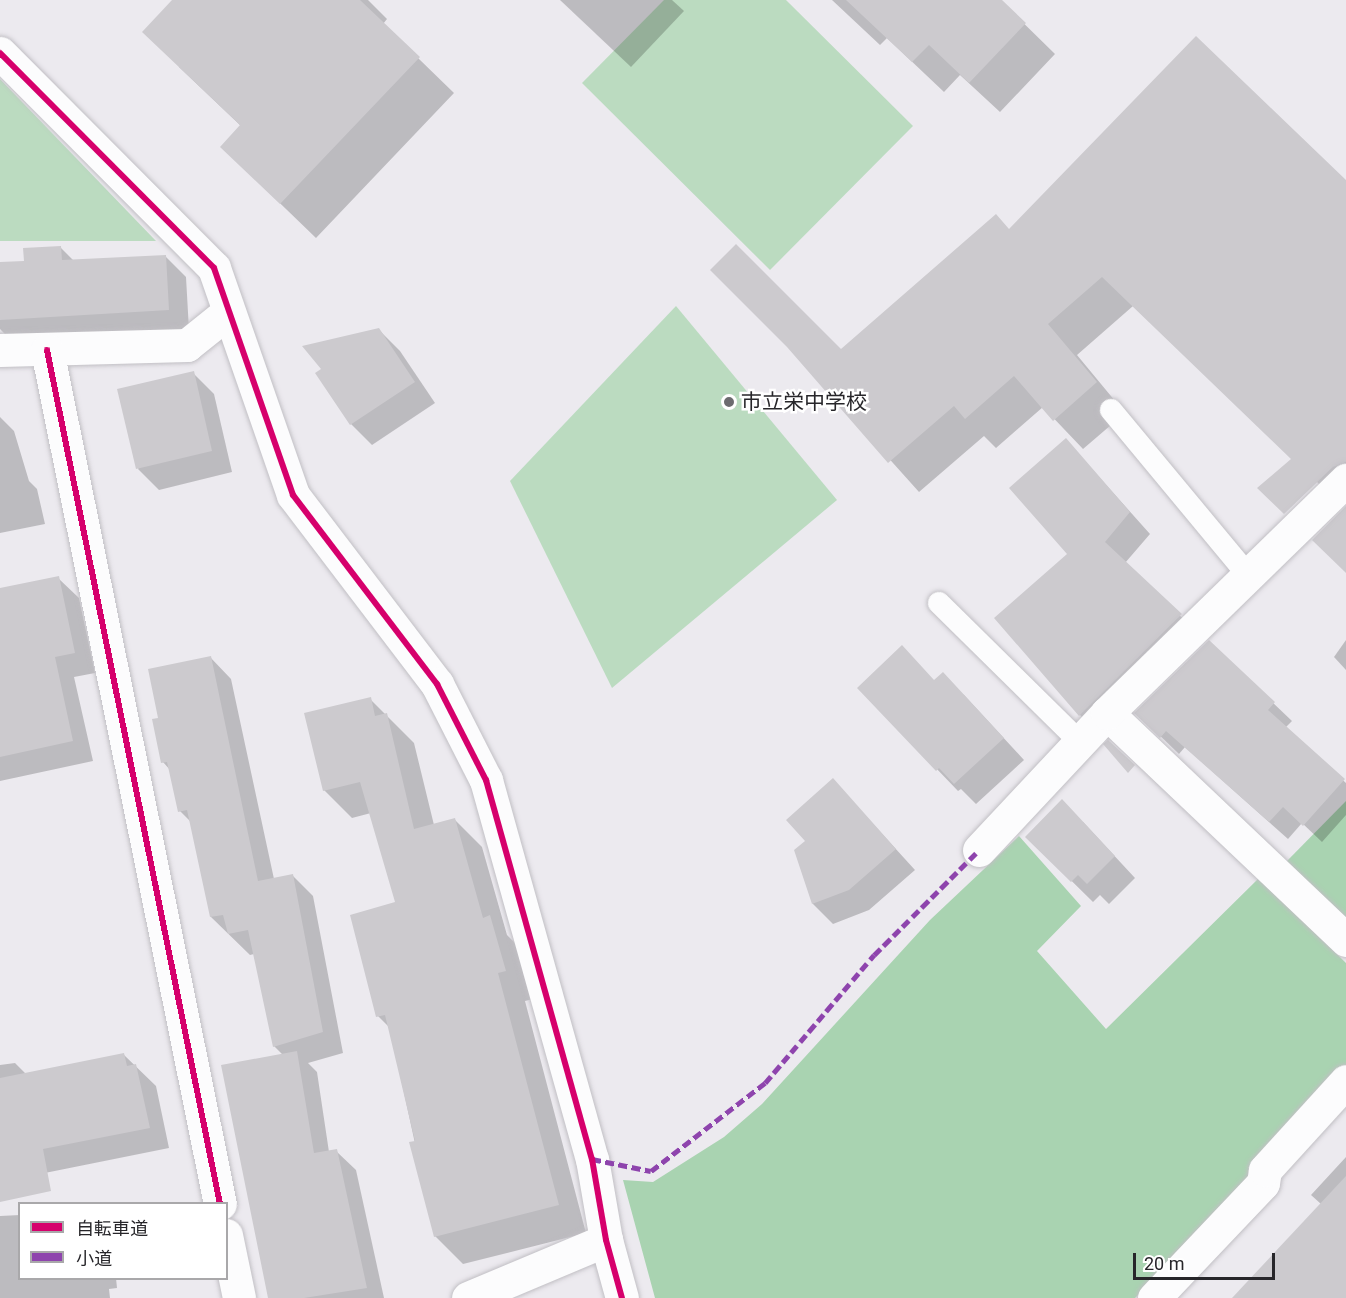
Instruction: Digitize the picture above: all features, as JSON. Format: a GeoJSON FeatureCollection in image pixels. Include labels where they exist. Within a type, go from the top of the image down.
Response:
{"type":"FeatureCollection","features":[{"type":"Feature","properties":{"kind":"street"},"geometry":{"type":"LineString","coordinates":[[0,53],[214,268],[293,495],[437,684],[486,780],[592,1159],[606,1240],[622,1298]]}},
{"type":"Feature","properties":{"kind":"street"},"geometry":{"type":"LineString","coordinates":[[0,351],[187,345],[228,312]]}},
{"type":"Feature","properties":{"kind":"street"},"geometry":{"type":"LineString","coordinates":[[47,350],[220,1202]]}},
{"type":"Feature","properties":{"kind":"street"},"geometry":{"type":"LineString","coordinates":[[979,850],[1107,713],[1346,480]]}},
{"type":"Feature","properties":{"kind":"street"},"geometry":{"type":"LineString","coordinates":[[1107,713],[1346,940]]}},
{"type":"Feature","properties":{"kind":"street"},"geometry":{"type":"LineString","coordinates":[[1160,1296],[1263,1183],[1265,1170],[1346,1082]]}},
{"type":"Feature","properties":{"kind":"street"},"geometry":{"type":"LineString","coordinates":[[468,1298],[606,1240]]}},
{"type":"Feature","properties":{"kind":"street"},"geometry":{"type":"LineString","coordinates":[[228,1245],[239,1298]]}},
{"type":"Feature","properties":{"kind":"lane"},"geometry":{"type":"LineString","coordinates":[[1111,410],[1248,575]]}},
{"type":"Feature","properties":{"kind":"lane"},"geometry":{"type":"LineString","coordinates":[[939,603],[1080,742]]}},
{"type":"Feature","properties":{"kind":"green space"},"geometry":{"type":"Polygon","coordinates":[[[664,0],[786,0],[913,126],[770,270],[582,83],[664,0]]]}},
{"type":"Feature","properties":{"kind":"green space"},"geometry":{"type":"Polygon","coordinates":[[[0,79],[156,241],[0,241],[0,79]]]}},
{"type":"Feature","properties":{"kind":"green space"},"geometry":{"type":"Polygon","coordinates":[[[676,306],[837,500],[612,688],[510,481],[676,306]]]}},
{"type":"Feature","properties":{"kind":"green space"},"geometry":{"type":"Polygon","coordinates":[[[1346,801],[1346,920],[1286,862],[1346,801]]]}},
{"type":"Feature","properties":{"kind":"green space"},"geometry":{"type":"Polygon","coordinates":[[[1019,836],[1081,906],[1037,951],[1106,1029],[1259,878],[1346,963],[1346,1065],[1254,1180],[1135,1298],[655,1298],[623,1180],[653,1182],[724,1137],[762,1104],[930,920],[1019,836]]]}},
{"type":"Feature","properties":{"kind":"building"},"geometry":{"type":"Polygon","coordinates":[[[172,0],[360,0],[420,57],[280,204],[220,147],[240,125],[142,32],[172,0]]]}},
{"type":"Feature","properties":{"kind":"building"},"geometry":{"type":"Polygon","coordinates":[[[846,0],[1002,0],[1026,23],[969,83],[929,45],[912,62],[846,0]]]}},
{"type":"Feature","properties":{"kind":"building"},"geometry":{"type":"Polygon","coordinates":[[[1196,36],[1346,180],[1346,462],[1333,467],[1284,514],[1257,488],[1291,459],[1102,277],[1048,324],[1097,382],[1053,421],[1014,376],[965,419],[954,406],[888,463],[787,347],[710,270],[736,244],[841,349],[996,214],[1009,229],[1196,36]]]}},
{"type":"Feature","properties":{"kind":"building"},"geometry":{"type":"Polygon","coordinates":[[[61,246],[62,260],[166,255],[169,310],[0,320],[0,262],[24,261],[23,248],[61,246]]]}},
{"type":"Feature","properties":{"kind":"building"},"geometry":{"type":"Polygon","coordinates":[[[379,328],[415,382],[350,425],[315,373],[321,369],[302,346],[379,328]]]}},
{"type":"Feature","properties":{"kind":"building"},"geometry":{"type":"Polygon","coordinates":[[[194,371],[212,451],[136,469],[117,389],[194,371]]]}},
{"type":"Feature","properties":{"kind":"building"},"geometry":{"type":"Polygon","coordinates":[[[1066,438],[1130,512],[1105,542],[1182,614],[1079,716],[994,618],[1067,554],[1009,488],[1066,438]]]}},
{"type":"Feature","properties":{"kind":"building"},"geometry":{"type":"Polygon","coordinates":[[[1346,506],[1346,573],[1312,540],[1346,506]]]}},
{"type":"Feature","properties":{"kind":"building"},"geometry":{"type":"Polygon","coordinates":[[[59,576],[75,653],[55,657],[73,741],[0,757],[0,588],[59,576]]]}},
{"type":"Feature","properties":{"kind":"building"},"geometry":{"type":"Polygon","coordinates":[[[1209,640],[1275,702],[1268,710],[1345,779],[1303,826],[1283,807],[1269,822],[1166,731],[1160,738],[1134,713],[1209,640]]]}},
{"type":"Feature","properties":{"kind":"building"},"geometry":{"type":"Polygon","coordinates":[[[902,645],[934,680],[943,672],[1004,738],[954,784],[939,768],[936,771],[857,688],[902,645]]]}},
{"type":"Feature","properties":{"kind":"building"},"geometry":{"type":"Polygon","coordinates":[[[211,656],[258,881],[293,874],[323,1032],[273,1047],[248,930],[228,934],[223,915],[210,917],[187,810],[178,812],[167,762],[161,763],[152,719],[158,718],[148,669],[211,656]]]}},
{"type":"Feature","properties":{"kind":"building"},"geometry":{"type":"Polygon","coordinates":[[[371,697],[375,716],[387,713],[414,829],[455,818],[483,918],[490,915],[506,971],[498,973],[559,1205],[434,1237],[409,1142],[415,1141],[385,1015],[376,1017],[350,915],[395,902],[360,782],[323,791],[304,713],[371,697]]]}},
{"type":"Feature","properties":{"kind":"building"},"geometry":{"type":"Polygon","coordinates":[[[1108,740],[1135,765],[1128,773],[1103,744],[1108,740]]]}},
{"type":"Feature","properties":{"kind":"building"},"geometry":{"type":"Polygon","coordinates":[[[833,778],[896,849],[849,890],[812,904],[794,850],[805,841],[786,820],[833,778]]]}},
{"type":"Feature","properties":{"kind":"building"},"geometry":{"type":"Polygon","coordinates":[[[1062,799],[1115,856],[1087,884],[1078,875],[1071,882],[1025,837],[1062,799]]]}},
{"type":"Feature","properties":{"kind":"building"},"geometry":{"type":"Polygon","coordinates":[[[297,1051],[314,1153],[337,1149],[367,1288],[304,1298],[268,1298],[221,1065],[297,1051]]]}},
{"type":"Feature","properties":{"kind":"building"},"geometry":{"type":"Polygon","coordinates":[[[124,1053],[127,1066],[136,1064],[150,1128],[43,1149],[51,1191],[0,1202],[0,1078],[124,1053]]]}},
{"type":"Feature","properties":{"kind":"building"},"geometry":{"type":"Polygon","coordinates":[[[1346,1176],[1346,1298],[1232,1298],[1346,1176]]]}},
{"type":"Feature","properties":{"kind":"marked path"},"geometry":{"type":"LineString","coordinates":[[592,1159],[651,1171],[765,1083],[874,955],[979,850]]}},
{"type":"Feature","properties":{"kind":"cycle path"},"geometry":{"type":"LineString","coordinates":[[0,53],[214,268],[293,495],[437,684],[486,780],[592,1159],[606,1240],[622,1298]]}},
{"type":"Feature","properties":{"kind":"cycle path"},"geometry":{"type":"LineString","coordinates":[[47,350],[220,1202]]}},
{"type":"Feature","properties":{"kind":"place","name":"市立栄中学校"},"geometry":{"type":"Point","coordinates":[729,402]}}]}
